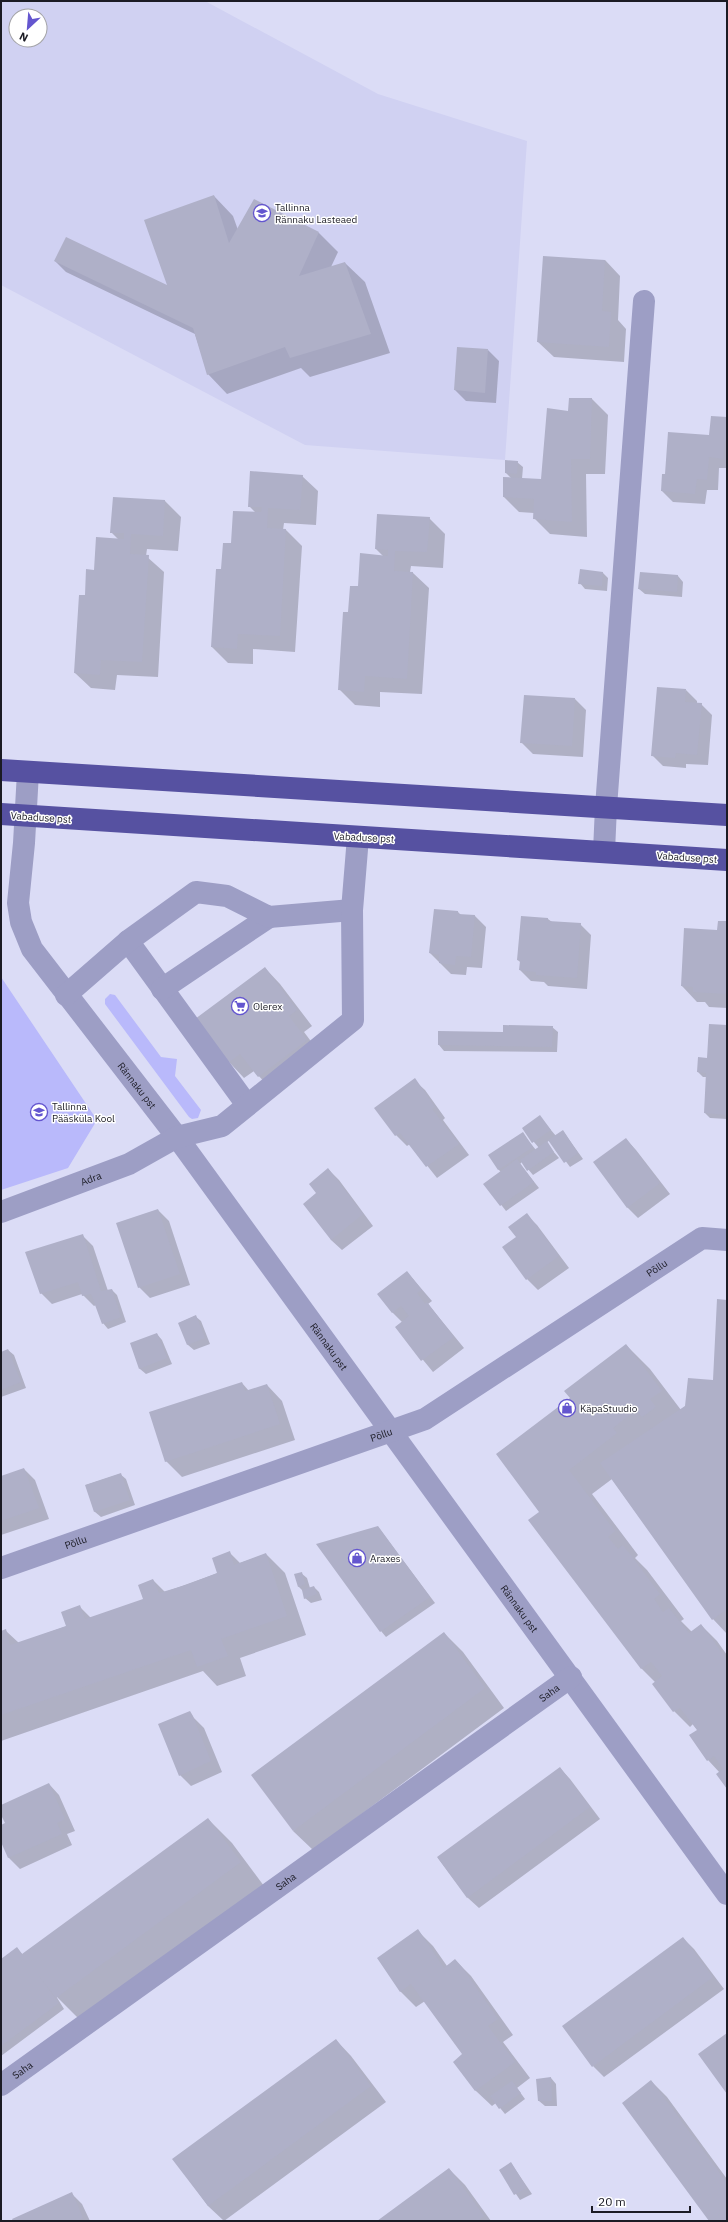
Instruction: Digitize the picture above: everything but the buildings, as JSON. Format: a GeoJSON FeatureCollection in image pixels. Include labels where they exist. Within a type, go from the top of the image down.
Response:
{"type":"FeatureCollection","features":[{"type":"Feature","properties":{"kind":"highway"},"geometry":{"type":"LineString","coordinates":[[1,770],[727,815]]}},
{"type":"Feature","properties":{"kind":"highway","name":"Vabaduse pst"},"geometry":{"type":"LineString","coordinates":[[1,814],[604,851],[727,860]]}},
{"type":"Feature","properties":{"kind":"street"},"geometry":{"type":"LineString","coordinates":[[604,851],[644,301]]}},
{"type":"Feature","properties":{"kind":"street","name":"Rännaku pst"},"geometry":{"type":"LineString","coordinates":[[28,772],[26,816],[18,903],[22,922],[32,948],[66,995],[177,1137],[390,1432],[571,1677],[727,1894]]}},
{"type":"Feature","properties":{"kind":"street"},"geometry":{"type":"LineString","coordinates":[[162,989],[269,917],[352,910],[358,837]]}},
{"type":"Feature","properties":{"kind":"street"},"geometry":{"type":"LineString","coordinates":[[66,995],[128,941],[196,892],[227,896],[269,917]]}},
{"type":"Feature","properties":{"kind":"street","name":"Adra"},"geometry":{"type":"LineString","coordinates":[[1,1212],[128,1164],[177,1137],[222,1126],[353,1020],[352,910]]}},
{"type":"Feature","properties":{"kind":"street"},"geometry":{"type":"LineString","coordinates":[[128,941],[247,1105]]}},
{"type":"Feature","properties":{"kind":"street","name":"Põllu"},"geometry":{"type":"LineString","coordinates":[[1,1568],[425,1419],[702,1238],[727,1240]]}},
{"type":"Feature","properties":{"kind":"street","name":"Saha"},"geometry":{"type":"LineString","coordinates":[[1,2085],[571,1677]]}},
{"type":"Feature","properties":{"kind":"shaded area","name":"Tallinna Rännaku Lasteaed"},"geometry":{"type":"Polygon","coordinates":[[[1,1],[205,1],[378,94],[527,141],[505,460],[305,445],[1,285],[1,1]]]}},
{"type":"Feature","properties":{"kind":"shaded area","name":"Tallinna Pääsküla Kool"},"geometry":{"type":"Polygon","coordinates":[[[1,977],[97,1120],[68,1168],[1,1190],[1,977]]]}},
{"type":"Feature","properties":{"kind":"shaded area"},"geometry":{"type":"Polygon","coordinates":[[[110,994],[115,995],[161,1057],[177,1059],[175,1076],[201,1110],[198,1118],[192,1119],[189,1117],[105,1004],[105,999],[110,994]]]}},
{"type":"Feature","properties":{"kind":"place","name":"Tallinna Rännaku Lasteaed"},"geometry":{"type":"Point","coordinates":[262,213]}},
{"type":"Feature","properties":{"kind":"place","name":"Olerex"},"geometry":{"type":"Point","coordinates":[240,1006]}},
{"type":"Feature","properties":{"kind":"place","name":"Tallinna Pääsküla Kool"},"geometry":{"type":"Point","coordinates":[39,1112]}},
{"type":"Feature","properties":{"kind":"place","name":"KäpaStuudio"},"geometry":{"type":"Point","coordinates":[567,1408]}},
{"type":"Feature","properties":{"kind":"place","name":"Araxes"},"geometry":{"type":"Point","coordinates":[357,1558]}}]}
